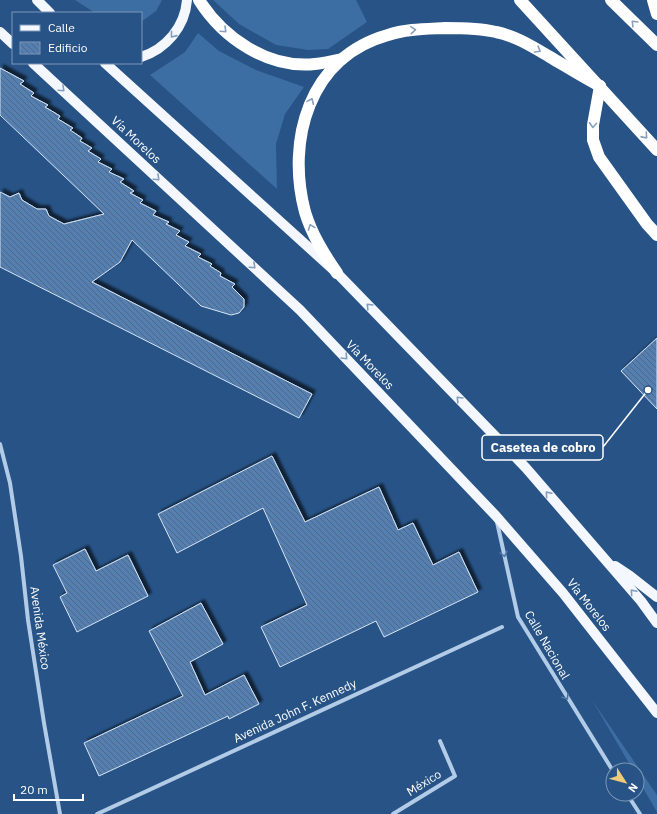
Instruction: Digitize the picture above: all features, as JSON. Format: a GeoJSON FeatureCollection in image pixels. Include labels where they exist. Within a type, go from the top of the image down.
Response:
{"type":"FeatureCollection","features":[{"type":"Feature","properties":{"kind":"highway"},"geometry":{"type":"LineString","coordinates":[[199,0],[219,26],[233,39],[249,49],[266,56],[284,62],[313,65],[345,58]]}},
{"type":"Feature","properties":{"kind":"highway"},"geometry":{"type":"LineString","coordinates":[[520,0],[657,150]]}},
{"type":"Feature","properties":{"kind":"highway"},"geometry":{"type":"LineString","coordinates":[[611,0],[657,45]]}},
{"type":"Feature","properties":{"kind":"highway"},"geometry":{"type":"LineString","coordinates":[[653,0],[657,14]]}},
{"type":"Feature","properties":{"kind":"highway"},"geometry":{"type":"LineString","coordinates":[[338,273],[324,254],[306,213],[299,174],[299,154],[300,134],[314,95],[324,79],[345,58],[367,43],[387,35],[408,30],[463,28],[496,32],[521,40],[600,86]]}},
{"type":"Feature","properties":{"kind":"highway"},"geometry":{"type":"LineString","coordinates":[[600,86],[593,125],[593,140],[599,157],[657,235]]}},
{"type":"Feature","properties":{"kind":"main road"},"geometry":{"type":"LineString","coordinates":[[37,0],[49,12]]}},
{"type":"Feature","properties":{"kind":"main road"},"geometry":{"type":"LineString","coordinates":[[142,57],[149,54],[171,39],[184,17],[187,0]]}},
{"type":"Feature","properties":{"kind":"main road"},"geometry":{"type":"LineString","coordinates":[[0,32],[12,43]]}},
{"type":"Feature","properties":{"kind":"main road","name":"Vía Morelos"},"geometry":{"type":"LineString","coordinates":[[34,64],[300,310],[496,516],[563,593],[657,713]]}},
{"type":"Feature","properties":{"kind":"main road"},"geometry":{"type":"LineString","coordinates":[[106,64],[338,273],[526,468],[641,601],[657,623]]}},
{"type":"Feature","properties":{"kind":"main road"},"geometry":{"type":"LineString","coordinates":[[604,559],[630,576],[657,597]]}},
{"type":"Feature","properties":{"kind":"street","name":"Avenida México"},"geometry":{"type":"LineString","coordinates":[[0,444],[10,483],[28,620],[60,814]]}},
{"type":"Feature","properties":{"kind":"street","name":"Calle Nacional"},"geometry":{"type":"LineString","coordinates":[[496,516],[518,617],[607,762]]}},
{"type":"Feature","properties":{"kind":"street","name":"Avenida John F. Kennedy"},"geometry":{"type":"LineString","coordinates":[[97,814],[502,627]]}},
{"type":"Feature","properties":{"kind":"street","name":"México"},"geometry":{"type":"LineString","coordinates":[[393,814],[455,776],[440,741]]}},
{"type":"Feature","properties":{"kind":"street"},"geometry":{"type":"LineString","coordinates":[[632,802],[640,814]]}},
{"type":"Feature","properties":{"kind":"shaded area"},"geometry":{"type":"Polygon","coordinates":[[[75,0],[162,0],[156,11],[142,21],[142,12],[93,12],[75,0]]]}},
{"type":"Feature","properties":{"kind":"shaded area"},"geometry":{"type":"Polygon","coordinates":[[[213,0],[356,0],[367,22],[328,49],[308,50],[276,45],[239,24],[213,0]]]}},
{"type":"Feature","properties":{"kind":"shaded area"},"geometry":{"type":"Polygon","coordinates":[[[198,33],[219,51],[256,70],[304,87],[285,114],[276,144],[277,189],[150,75],[185,52],[198,33]]]}},
{"type":"Feature","properties":{"kind":"shaded area"},"geometry":{"type":"Polygon","coordinates":[[[592,700],[634,762],[628,762],[592,700]]]}},
{"type":"Feature","properties":{"kind":"shaded area"},"geometry":{"type":"Polygon","coordinates":[[[645,777],[657,795],[657,812],[645,792],[645,777]]]}},
{"type":"Feature","properties":{"kind":"building"},"geometry":{"type":"Polygon","coordinates":[[[0,68],[24,81],[20,84],[34,93],[31,96],[48,105],[45,107],[60,116],[58,119],[73,128],[70,130],[82,138],[80,141],[92,148],[88,151],[101,159],[98,162],[112,169],[109,172],[124,179],[120,182],[134,191],[130,193],[143,200],[140,203],[156,211],[153,215],[169,222],[166,224],[180,231],[176,235],[189,242],[185,246],[201,254],[198,257],[212,264],[210,266],[221,273],[220,276],[235,284],[232,287],[244,299],[244,307],[239,313],[231,315],[201,306],[132,240],[120,262],[92,282],[312,394],[299,418],[0,267],[0,192],[10,197],[19,193],[22,200],[37,209],[46,209],[49,216],[64,224],[104,214],[0,115],[0,68]]]}},
{"type":"Feature","properties":{"kind":"building"},"geometry":{"type":"Polygon","coordinates":[[[657,338],[657,409],[621,371],[657,338]]]}},
{"type":"Feature","properties":{"kind":"building"},"geometry":{"type":"Polygon","coordinates":[[[272,456],[305,522],[379,487],[398,530],[413,523],[433,565],[459,552],[478,592],[384,637],[376,621],[280,667],[261,627],[307,605],[263,508],[177,553],[158,514],[272,456]]]}},
{"type":"Feature","properties":{"kind":"building"},"geometry":{"type":"Polygon","coordinates":[[[85,549],[96,571],[128,555],[148,596],[77,632],[60,597],[67,593],[53,565],[85,549]]]}},
{"type":"Feature","properties":{"kind":"building"},"geometry":{"type":"Polygon","coordinates":[[[201,603],[223,644],[190,662],[205,695],[244,675],[259,704],[229,719],[228,716],[99,776],[84,743],[183,696],[149,631],[201,603]]]}},
{"type":"Feature","properties":{"kind":"place","name":"Casetea de cobro"},"geometry":{"type":"Point","coordinates":[648,390]}}]}
